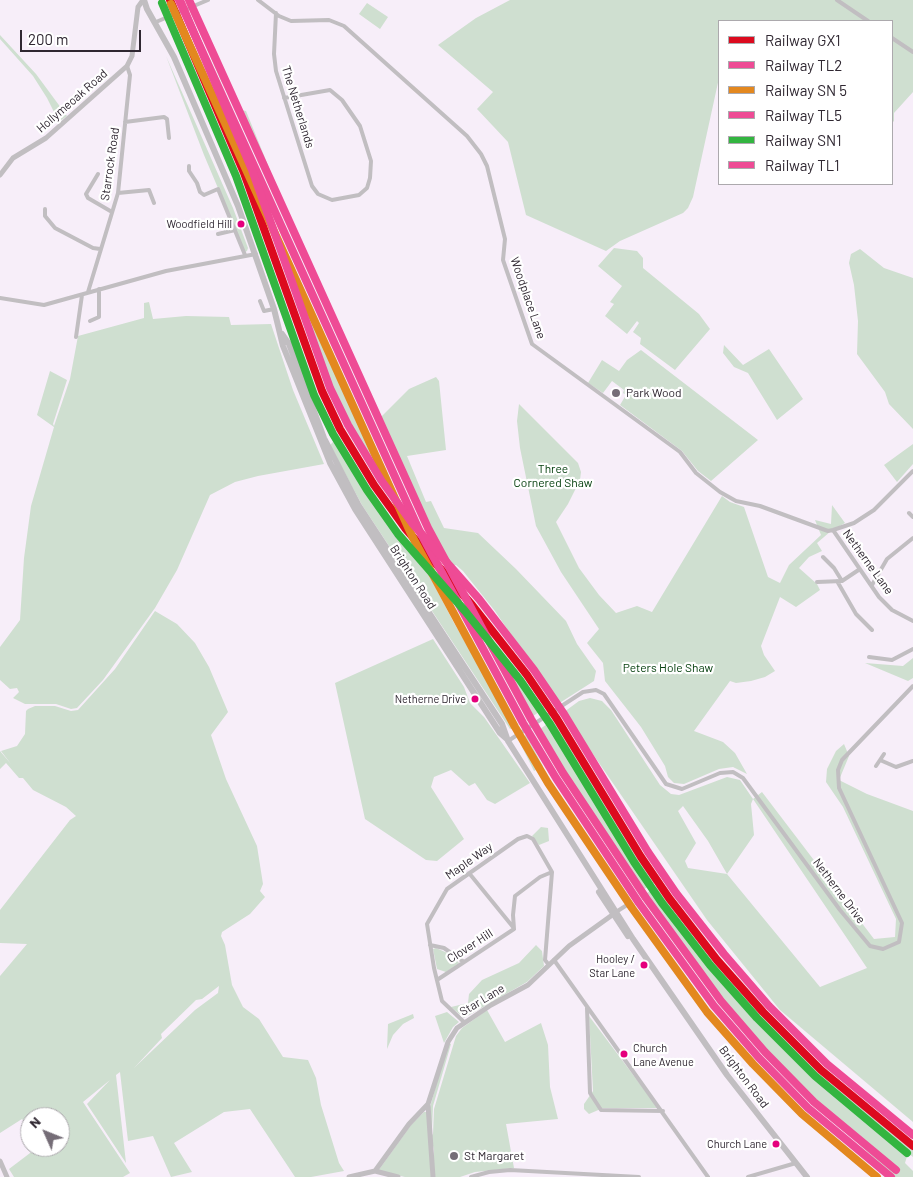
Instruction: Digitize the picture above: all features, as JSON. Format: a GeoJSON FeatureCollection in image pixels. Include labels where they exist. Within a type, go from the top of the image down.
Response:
{"type":"FeatureCollection","features":[{"type":"Feature","properties":{"kind":"highway","name":"Brighton Road"},"geometry":{"type":"LineString","coordinates":[[145,2],[188,90],[256,254],[282,334],[289,344],[324,438],[359,506],[503,726],[508,741],[588,869],[593,883],[627,935],[633,939],[722,1069],[807,1177]]}},
{"type":"Feature","properties":{"kind":"street"},"geometry":{"type":"LineString","coordinates":[[154,19],[170,16],[208,0]]}},
{"type":"Feature","properties":{"kind":"street","name":"Woodplace Lane"},"geometry":{"type":"LineString","coordinates":[[258,0],[276,14],[291,21],[330,20],[344,26],[449,119],[482,154],[487,166],[505,239],[503,260],[532,344],[535,347],[680,452],[696,473],[729,498],[833,530]]}},
{"type":"Feature","properties":{"kind":"street"},"geometry":{"type":"LineString","coordinates":[[837,0],[867,20]]}},
{"type":"Feature","properties":{"kind":"street"},"geometry":{"type":"LineString","coordinates":[[128,66],[132,56],[138,7],[145,2]]}},
{"type":"Feature","properties":{"kind":"street","name":"The Netherlands"},"geometry":{"type":"LineString","coordinates":[[276,14],[274,54],[284,98],[312,186],[325,199],[350,198],[359,195],[367,188],[372,161],[360,126],[342,100],[330,90],[284,98]]}},
{"type":"Feature","properties":{"kind":"street"},"geometry":{"type":"LineString","coordinates":[[893,39],[913,52]]}},
{"type":"Feature","properties":{"kind":"street","name":"Starrock Road"},"geometry":{"type":"LineString","coordinates":[[88,292],[118,193],[130,75],[128,66]]}},
{"type":"Feature","properties":{"kind":"street","name":"Hollymeoak Road"},"geometry":{"type":"LineString","coordinates":[[0,175],[13,158],[46,138],[128,66]]}},
{"type":"Feature","properties":{"kind":"street"},"geometry":{"type":"LineString","coordinates":[[125,122],[136,122],[146,117],[156,119],[164,116],[167,119],[168,138]]}},
{"type":"Feature","properties":{"kind":"street"},"geometry":{"type":"LineString","coordinates":[[189,166],[189,171],[204,197],[218,189],[245,256]]}},
{"type":"Feature","properties":{"kind":"street"},"geometry":{"type":"LineString","coordinates":[[98,174],[84,193],[88,198],[112,212]]}},
{"type":"Feature","properties":{"kind":"street"},"geometry":{"type":"LineString","coordinates":[[118,193],[149,190],[154,203]]}},
{"type":"Feature","properties":{"kind":"street"},"geometry":{"type":"LineString","coordinates":[[45,209],[45,216],[55,228],[93,248],[100,249]]}},
{"type":"Feature","properties":{"kind":"street"},"geometry":{"type":"LineString","coordinates":[[218,234],[235,230]]}},
{"type":"Feature","properties":{"kind":"street"},"geometry":{"type":"LineString","coordinates":[[0,298],[44,305],[166,271],[256,254]]}},
{"type":"Feature","properties":{"kind":"street"},"geometry":{"type":"LineString","coordinates":[[90,321],[99,317],[99,289]]}},
{"type":"Feature","properties":{"kind":"street"},"geometry":{"type":"LineString","coordinates":[[76,336],[82,295]]}},
{"type":"Feature","properties":{"kind":"street"},"geometry":{"type":"LineString","coordinates":[[260,301],[264,311],[274,309]]}},
{"type":"Feature","properties":{"kind":"street"},"geometry":{"type":"LineString","coordinates":[[833,530],[854,523],[874,510],[913,471]]}},
{"type":"Feature","properties":{"kind":"street"},"geometry":{"type":"LineString","coordinates":[[909,513],[913,517]]}},
{"type":"Feature","properties":{"kind":"street","name":"Netherne Lane"},"geometry":{"type":"LineString","coordinates":[[833,530],[879,597],[892,610],[913,622]]}},
{"type":"Feature","properties":{"kind":"street"},"geometry":{"type":"LineString","coordinates":[[872,585],[887,558],[913,538]]}},
{"type":"Feature","properties":{"kind":"street"},"geometry":{"type":"LineString","coordinates":[[822,557],[842,581]]}},
{"type":"Feature","properties":{"kind":"street"},"geometry":{"type":"LineString","coordinates":[[817,582],[842,581],[860,569]]}},
{"type":"Feature","properties":{"kind":"street"},"geometry":{"type":"LineString","coordinates":[[837,581],[856,614],[872,630]]}},
{"type":"Feature","properties":{"kind":"street"},"geometry":{"type":"LineString","coordinates":[[869,657],[892,660],[913,648]]}},
{"type":"Feature","properties":{"kind":"street","name":"Netherne Drive"},"geometry":{"type":"LineString","coordinates":[[508,741],[583,692],[596,690],[604,694],[666,784],[676,789],[690,786],[720,773],[733,772],[743,778],[840,910],[870,946],[883,949],[899,942],[902,923],[839,788],[838,770],[842,760],[913,686]]}},
{"type":"Feature","properties":{"kind":"street"},"geometry":{"type":"LineString","coordinates":[[876,766],[884,754]]}},
{"type":"Feature","properties":{"kind":"street"},"geometry":{"type":"LineString","coordinates":[[880,760],[896,767],[913,761]]}},
{"type":"Feature","properties":{"kind":"street","name":"Maple Way"},"geometry":{"type":"LineString","coordinates":[[464,1022],[444,1005],[437,980],[427,924],[446,889],[518,839],[526,836],[532,839],[552,872]]}},
{"type":"Feature","properties":{"kind":"street"},"geometry":{"type":"LineString","coordinates":[[514,929],[515,896],[540,877],[552,872],[545,955],[545,960],[549,966]]}},
{"type":"Feature","properties":{"kind":"street"},"geometry":{"type":"LineString","coordinates":[[469,873],[514,929]]}},
{"type":"Feature","properties":{"kind":"street"},"geometry":{"type":"LineString","coordinates":[[614,913],[627,905]]}},
{"type":"Feature","properties":{"kind":"street","name":"Star Lane"},"geometry":{"type":"LineString","coordinates":[[433,1177],[428,1105],[451,1036],[464,1022],[528,985],[585,932],[614,913]]}},
{"type":"Feature","properties":{"kind":"street","name":"Clover Hill"},"geometry":{"type":"LineString","coordinates":[[437,980],[514,929]]}},
{"type":"Feature","properties":{"kind":"street"},"geometry":{"type":"LineString","coordinates":[[430,946],[444,948],[464,962]]}},
{"type":"Feature","properties":{"kind":"street"},"geometry":{"type":"LineString","coordinates":[[554,960],[586,1008],[663,1111],[708,1177]]}},
{"type":"Feature","properties":{"kind":"street"},"geometry":{"type":"LineString","coordinates":[[586,1008],[590,1093],[601,1110],[663,1111]]}},
{"type":"Feature","properties":{"kind":"street"},"geometry":{"type":"LineString","coordinates":[[375,1171],[409,1124],[428,1105]]}},
{"type":"Feature","properties":{"kind":"street"},"geometry":{"type":"LineString","coordinates":[[0,1161],[7,1177]]}},
{"type":"Feature","properties":{"kind":"street"},"geometry":{"type":"LineString","coordinates":[[748,1177],[796,1164]]}},
{"type":"Feature","properties":{"kind":"street"},"geometry":{"type":"LineString","coordinates":[[471,1177],[489,1172],[510,1170],[639,1177]]}},
{"type":"Feature","properties":{"kind":"street"},"geometry":{"type":"LineString","coordinates":[[349,1177],[375,1171],[398,1177]]}},
{"type":"Feature","properties":{"kind":"green space"},"geometry":{"type":"Polygon","coordinates":[[[510,0],[913,0],[913,92],[894,113],[893,122],[893,20],[718,20],[718,83],[693,197],[688,208],[683,213],[620,241],[606,251],[526,215],[508,142],[477,109],[493,92],[438,45],[476,18],[510,0]]]}},
{"type":"Feature","properties":{"kind":"green space"},"geometry":{"type":"Polygon","coordinates":[[[367,3],[388,17],[380,29],[359,14],[367,3]]]}},
{"type":"Feature","properties":{"kind":"green space"},"geometry":{"type":"Polygon","coordinates":[[[196,12],[241,110],[246,111],[298,239],[378,420],[409,389],[436,377],[439,381],[446,450],[407,456],[426,502],[431,501],[444,528],[478,533],[516,569],[566,621],[577,644],[596,671],[594,681],[558,704],[495,611],[463,571],[456,565],[450,567],[438,554],[292,234],[257,147],[220,79],[192,14],[196,12]]]}},
{"type":"Feature","properties":{"kind":"green space"},"geometry":{"type":"Polygon","coordinates":[[[0,35],[36,74],[67,116],[59,122],[33,76],[0,39],[0,35]]]}},
{"type":"Feature","properties":{"kind":"green space"},"geometry":{"type":"Polygon","coordinates":[[[166,56],[233,208],[248,248],[245,252],[204,155],[166,56]]]}},
{"type":"Feature","properties":{"kind":"green space"},"geometry":{"type":"Polygon","coordinates":[[[243,155],[399,506],[364,453],[332,392],[243,155]]]}},
{"type":"Feature","properties":{"kind":"green space"},"geometry":{"type":"Polygon","coordinates":[[[614,248],[637,251],[643,258],[643,268],[699,314],[710,329],[675,370],[640,344],[641,338],[633,332],[639,323],[637,321],[627,334],[605,316],[614,304],[610,302],[622,286],[598,266],[614,248]]]}},
{"type":"Feature","properties":{"kind":"green space"},"geometry":{"type":"Polygon","coordinates":[[[860,249],[884,268],[913,278],[913,429],[889,404],[885,392],[857,354],[858,321],[854,285],[849,263],[851,254],[860,249]]]}},
{"type":"Feature","properties":{"kind":"green space"},"geometry":{"type":"Polygon","coordinates":[[[149,302],[153,319],[186,316],[229,317],[231,325],[271,324],[293,390],[324,464],[235,482],[210,495],[177,570],[155,608],[103,680],[77,708],[71,709],[56,704],[25,704],[13,698],[19,692],[17,688],[10,689],[0,680],[0,647],[20,620],[24,558],[31,506],[54,427],[37,415],[50,371],[67,380],[53,424],[54,426],[70,379],[78,336],[144,318],[144,303],[149,302]]]}},
{"type":"Feature","properties":{"kind":"green space"},"geometry":{"type":"Polygon","coordinates":[[[724,345],[743,365],[769,349],[803,399],[777,420],[748,373],[734,367],[723,353],[724,345]]]}},
{"type":"Feature","properties":{"kind":"green space"},"geometry":{"type":"Polygon","coordinates":[[[641,350],[758,440],[711,481],[698,471],[682,451],[620,405],[626,395],[623,393],[624,390],[612,381],[603,393],[588,383],[602,360],[619,371],[627,360],[641,350]]]}},
{"type":"Feature","properties":{"kind":"green space","name":"Peters Hole Shaw"},"geometry":{"type":"Polygon","coordinates":[[[519,404],[578,463],[581,472],[580,480],[556,522],[579,568],[599,595],[616,613],[637,606],[652,612],[722,496],[730,502],[744,507],[768,577],[780,583],[789,565],[821,535],[815,520],[831,524],[832,505],[845,523],[831,531],[817,543],[822,551],[809,557],[799,568],[817,584],[820,590],[796,607],[780,597],[761,646],[764,655],[775,671],[765,677],[751,681],[736,683],[730,681],[694,731],[723,742],[735,753],[747,774],[733,767],[719,769],[684,784],[674,783],[668,777],[665,766],[641,727],[605,681],[603,663],[587,643],[599,629],[561,572],[536,526],[520,448],[517,421],[519,404]]]}},
{"type":"Feature","properties":{"kind":"green space"},"geometry":{"type":"Polygon","coordinates":[[[319,407],[384,518],[421,560],[454,623],[498,698],[517,726],[510,729],[362,505],[330,445],[333,442],[319,407]]]}},
{"type":"Feature","properties":{"kind":"green space"},"geometry":{"type":"Polygon","coordinates":[[[913,444],[913,464],[897,482],[884,465],[913,444]]]}},
{"type":"Feature","properties":{"kind":"green space"},"geometry":{"type":"Polygon","coordinates":[[[464,603],[545,708],[530,718],[464,603]]]}},
{"type":"Feature","properties":{"kind":"green space"},"geometry":{"type":"Polygon","coordinates":[[[155,611],[177,624],[195,643],[209,667],[228,712],[211,735],[226,779],[257,846],[263,884],[260,891],[265,897],[250,914],[222,932],[221,936],[225,945],[232,985],[243,1007],[259,1019],[283,1057],[308,1060],[316,1078],[321,1105],[339,1163],[344,1171],[311,1177],[295,1177],[250,1109],[224,1112],[174,1143],[192,1172],[171,1177],[153,1136],[128,1141],[120,1072],[116,1075],[126,1163],[87,1104],[110,1080],[83,1102],[130,1173],[123,1177],[14,1177],[9,1169],[25,1157],[70,1157],[70,1107],[20,1107],[20,1120],[0,1133],[0,976],[27,944],[0,943],[0,910],[70,820],[76,816],[66,807],[33,790],[6,763],[0,769],[0,751],[11,764],[1,751],[17,746],[25,734],[26,711],[28,709],[35,706],[55,706],[71,711],[78,710],[115,669],[155,611]],[[219,986],[202,999],[196,1000],[161,1034],[162,1038],[134,1068],[195,1010],[218,993],[219,986]]]}},
{"type":"Feature","properties":{"kind":"green space"},"geometry":{"type":"Polygon","coordinates":[[[433,639],[464,687],[470,703],[484,717],[530,783],[495,804],[487,800],[475,783],[469,786],[451,770],[434,777],[431,787],[464,839],[437,861],[426,860],[365,819],[335,683],[433,639]]]}},
{"type":"Feature","properties":{"kind":"green space"},"geometry":{"type":"Polygon","coordinates":[[[913,658],[913,678],[908,681],[865,663],[903,666],[913,658]]]}},
{"type":"Feature","properties":{"kind":"green space"},"geometry":{"type":"Polygon","coordinates":[[[590,698],[602,701],[611,710],[660,785],[671,794],[679,795],[727,777],[740,780],[753,799],[762,792],[874,939],[895,937],[896,919],[843,807],[826,782],[827,769],[836,751],[844,744],[849,756],[839,780],[867,794],[913,811],[913,1122],[780,1010],[707,920],[564,712],[579,701],[590,698]],[[753,799],[751,804],[754,835],[727,874],[820,987],[867,968],[753,799]],[[683,806],[678,811],[696,843],[685,861],[688,868],[727,874],[708,841],[683,806]]]}},
{"type":"Feature","properties":{"kind":"green space"},"geometry":{"type":"Polygon","coordinates":[[[554,719],[656,882],[641,891],[536,732],[554,719]]]}},
{"type":"Feature","properties":{"kind":"green space"},"geometry":{"type":"Polygon","coordinates":[[[526,735],[543,766],[534,771],[520,743],[520,739],[526,735]]]}},
{"type":"Feature","properties":{"kind":"green space"},"geometry":{"type":"Polygon","coordinates":[[[541,827],[548,828],[549,841],[539,845],[532,836],[541,827]]]}},
{"type":"Feature","properties":{"kind":"green space"},"geometry":{"type":"Polygon","coordinates":[[[659,885],[717,963],[764,1016],[845,1095],[913,1149],[913,1157],[908,1153],[905,1163],[913,1171],[913,1177],[895,1177],[885,1169],[786,1074],[740,1026],[704,981],[644,895],[659,885]]]}},
{"type":"Feature","properties":{"kind":"green space"},"geometry":{"type":"Polygon","coordinates":[[[536,945],[542,951],[544,966],[527,982],[464,1018],[451,1007],[468,1003],[469,994],[482,980],[519,963],[536,945]]]}},
{"type":"Feature","properties":{"kind":"green space"},"geometry":{"type":"Polygon","coordinates":[[[436,948],[452,955],[459,963],[446,972],[437,969],[433,949],[436,948]]]}},
{"type":"Feature","properties":{"kind":"green space"},"geometry":{"type":"Polygon","coordinates":[[[487,1010],[505,1042],[541,1023],[548,1045],[550,1087],[558,1119],[506,1124],[514,1168],[475,1172],[460,1177],[434,1177],[434,1150],[431,1136],[433,1134],[434,1109],[456,1036],[462,1028],[487,1010]]]}},
{"type":"Feature","properties":{"kind":"green space"},"geometry":{"type":"Polygon","coordinates":[[[447,1012],[459,1022],[453,1027],[444,1043],[435,1016],[447,1012]]]}},
{"type":"Feature","properties":{"kind":"green space"},"geometry":{"type":"Polygon","coordinates":[[[413,1014],[414,1018],[403,1024],[393,1035],[387,1049],[388,1024],[413,1014]]]}},
{"type":"Feature","properties":{"kind":"green space"},"geometry":{"type":"Polygon","coordinates":[[[589,1016],[658,1108],[603,1108],[589,1114],[584,1109],[584,1104],[593,1091],[589,1016]]]}},
{"type":"Feature","properties":{"kind":"green space"},"geometry":{"type":"Polygon","coordinates":[[[448,1043],[451,1044],[433,1106],[432,1129],[430,1132],[430,1107],[448,1043]]]}},
{"type":"Feature","properties":{"kind":"green space"},"geometry":{"type":"Polygon","coordinates":[[[424,1112],[427,1112],[431,1177],[405,1177],[378,1171],[411,1125],[424,1112]]]}},
{"type":"Feature","properties":{"kind":"rail line","name":"GX1"},"geometry":{"type":"LineString","coordinates":[[170,0],[244,173],[322,391],[340,429],[374,485],[405,528],[472,605],[527,675],[557,719],[641,857],[669,898],[717,960],[763,1012],[821,1070],[913,1146]]}},
{"type":"Feature","properties":{"kind":"rail line","name":"TL2"},"geometry":{"type":"LineString","coordinates":[[179,0],[420,532],[523,723],[556,778],[639,903],[714,1006],[759,1058],[808,1108],[891,1177]]}},
{"type":"Feature","properties":{"kind":"rail line","name":"TL1"},"geometry":{"type":"LineString","coordinates":[[180,0],[252,170],[330,388],[348,425],[381,480],[412,523],[479,599],[534,670],[564,714],[648,852],[676,893],[724,954],[769,1006],[827,1064],[913,1135]]}},
{"type":"Feature","properties":{"kind":"rail line","name":"TL5"},"geometry":{"type":"LineString","coordinates":[[189,0],[428,528],[531,719],[563,773],[646,898],[721,1001],[765,1052],[814,1102],[896,1170]]}},
{"type":"Feature","properties":{"kind":"rail line","name":"SN1"},"geometry":{"type":"LineString","coordinates":[[162,3],[236,176],[314,395],[333,434],[367,490],[398,534],[465,611],[520,680],[550,724],[634,862],[662,903],[710,965],[757,1018],[815,1076],[907,1153]]}},
{"type":"Feature","properties":{"kind":"transit line"},"geometry":{"type":"LineString","coordinates":[[171,4],[412,536],[515,727],[548,783],[632,908],[707,1012],[753,1064],[802,1114],[877,1177]]}},
{"type":"Feature","properties":{"kind":"place","name":"Woodfield Hill"},"geometry":{"type":"Point","coordinates":[241,224]}},
{"type":"Feature","properties":{"kind":"place","name":"Park Wood"},"geometry":{"type":"Point","coordinates":[616,393]}},
{"type":"Feature","properties":{"kind":"place","name":"Netherne Drive"},"geometry":{"type":"Point","coordinates":[475,699]}},
{"type":"Feature","properties":{"kind":"place","name":"Hooley / Star Lane"},"geometry":{"type":"Point","coordinates":[644,965]}},
{"type":"Feature","properties":{"kind":"place","name":"Church Lane Avenue"},"geometry":{"type":"Point","coordinates":[624,1054]}},
{"type":"Feature","properties":{"kind":"place","name":"Church Lane"},"geometry":{"type":"Point","coordinates":[776,1144]}},
{"type":"Feature","properties":{"kind":"place","name":"St Margaret"},"geometry":{"type":"Point","coordinates":[454,1156]}},
{"type":"Feature","properties":{"kind":"park label","name":"Three Cornered Shaw"},"geometry":{"type":"Point","coordinates":[553,476]}}]}
